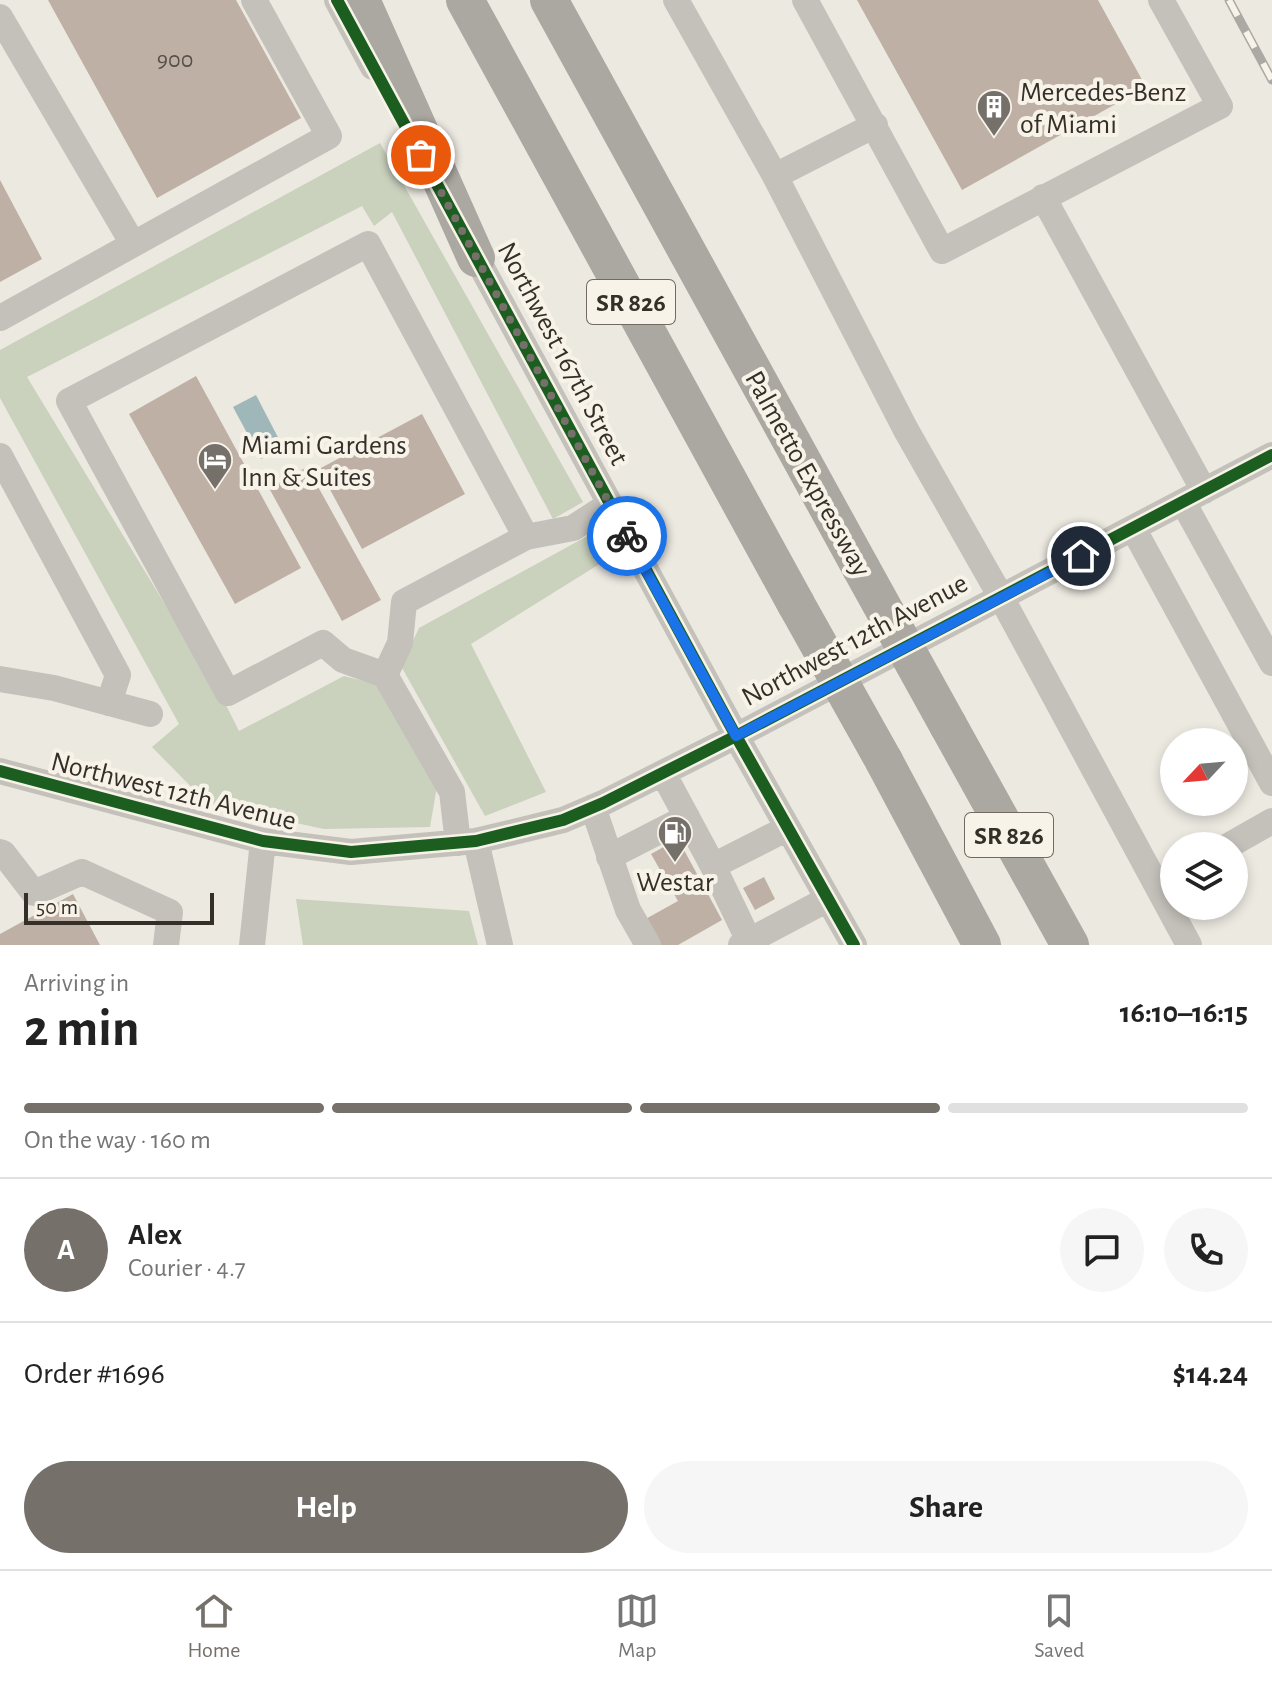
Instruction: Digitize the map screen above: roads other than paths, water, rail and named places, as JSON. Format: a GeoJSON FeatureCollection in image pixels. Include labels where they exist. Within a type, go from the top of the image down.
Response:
{"type":"FeatureCollection","features":[{"type":"Feature","properties":{"kind":"highway"},"geometry":{"type":"LineString","coordinates":[[361,0],[476,258]]}},
{"type":"Feature","properties":{"kind":"highway","name":"SR 826"},"geometry":{"type":"LineString","coordinates":[[465,0],[982,945]]}},
{"type":"Feature","properties":{"kind":"highway","name":"Palmetto Expressway"},"geometry":{"type":"LineString","coordinates":[[549,0],[1070,945]]}},
{"type":"Feature","properties":{"kind":"street"},"geometry":{"type":"LineString","coordinates":[[0,318],[329,136],[254,0]]}},
{"type":"Feature","properties":{"kind":"street","name":"Northwest 167th Street"},"geometry":{"type":"LineString","coordinates":[[337,0],[736,736],[854,945]]}},
{"type":"Feature","properties":{"kind":"street"},"geometry":{"type":"LineString","coordinates":[[676,0],[775,176],[906,430],[1160,873]]}},
{"type":"Feature","properties":{"kind":"street"},"geometry":{"type":"LineString","coordinates":[[805,0],[942,251],[1220,106],[1161,0]]}},
{"type":"Feature","properties":{"kind":"street"},"geometry":{"type":"LineString","coordinates":[[0,17],[133,244]]}},
{"type":"Feature","properties":{"kind":"street"},"geometry":{"type":"LineString","coordinates":[[775,176],[875,125]]}},
{"type":"Feature","properties":{"kind":"street"},"geometry":{"type":"LineString","coordinates":[[1043,197],[1193,496],[1272,663]]}},
{"type":"Feature","properties":{"kind":"street"},"geometry":{"type":"LineString","coordinates":[[500,945],[452,792],[385,675],[343,660],[323,643],[228,693],[69,401],[368,244],[526,537]]}},
{"type":"Feature","properties":{"kind":"street"},"geometry":{"type":"LineString","coordinates":[[0,456],[118,675],[109,703]]}},
{"type":"Feature","properties":{"kind":"street","name":"Northwest 12th Avenue"},"geometry":{"type":"LineString","coordinates":[[0,771],[263,841],[351,852],[467,842],[563,820],[736,736],[1193,496],[1268,465]]}},
{"type":"Feature","properties":{"kind":"street"},"geometry":{"type":"LineString","coordinates":[[385,675],[400,643],[404,602],[526,537],[573,528],[610,504]]}},
{"type":"Feature","properties":{"kind":"street"},"geometry":{"type":"LineString","coordinates":[[1133,528],[1272,783]]}},
{"type":"Feature","properties":{"kind":"street"},"geometry":{"type":"LineString","coordinates":[[0,679],[54,688],[150,714]]}},
{"type":"Feature","properties":{"kind":"street"},"geometry":{"type":"LineString","coordinates":[[663,773],[713,866],[745,943],[828,899]]}},
{"type":"Feature","properties":{"kind":"street"},"geometry":{"type":"LineString","coordinates":[[593,807],[628,910],[648,945]]}},
{"type":"Feature","properties":{"kind":"street"},"geometry":{"type":"LineString","coordinates":[[609,857],[687,817]]}},
{"type":"Feature","properties":{"kind":"street"},"geometry":{"type":"LineString","coordinates":[[1248,835],[1272,821]]}},
{"type":"Feature","properties":{"kind":"street"},"geometry":{"type":"LineString","coordinates":[[713,866],[788,828]]}},
{"type":"Feature","properties":{"kind":"street"},"geometry":{"type":"LineString","coordinates":[[252,945],[263,841]]}},
{"type":"Feature","properties":{"kind":"street"},"geometry":{"type":"LineString","coordinates":[[0,852],[34,893],[82,872],[170,912],[166,945]]}},
{"type":"Feature","properties":{"kind":"street"},"geometry":{"type":"LineString","coordinates":[[1179,920],[1189,945]]}},
{"type":"Feature","properties":{"kind":"water"},"geometry":{"type":"Polygon","coordinates":[[[256,395],[283,447],[261,459],[233,407],[256,395]]]}},
{"type":"Feature","properties":{"kind":"railway"},"geometry":{"type":"LineString","coordinates":[[1229,0],[1272,80]]}},
{"type":"Feature","properties":{"kind":"place","name":"Mercedes-Benz of Miami"},"geometry":{"type":"Point","coordinates":[994,138]}},
{"type":"Feature","properties":{"kind":"place","name":"Miami Gardens Inn & Suites"},"geometry":{"type":"Point","coordinates":[215,491]}},
{"type":"Feature","properties":{"kind":"place","name":"Westar"},"geometry":{"type":"Point","coordinates":[675,864]}}]}
